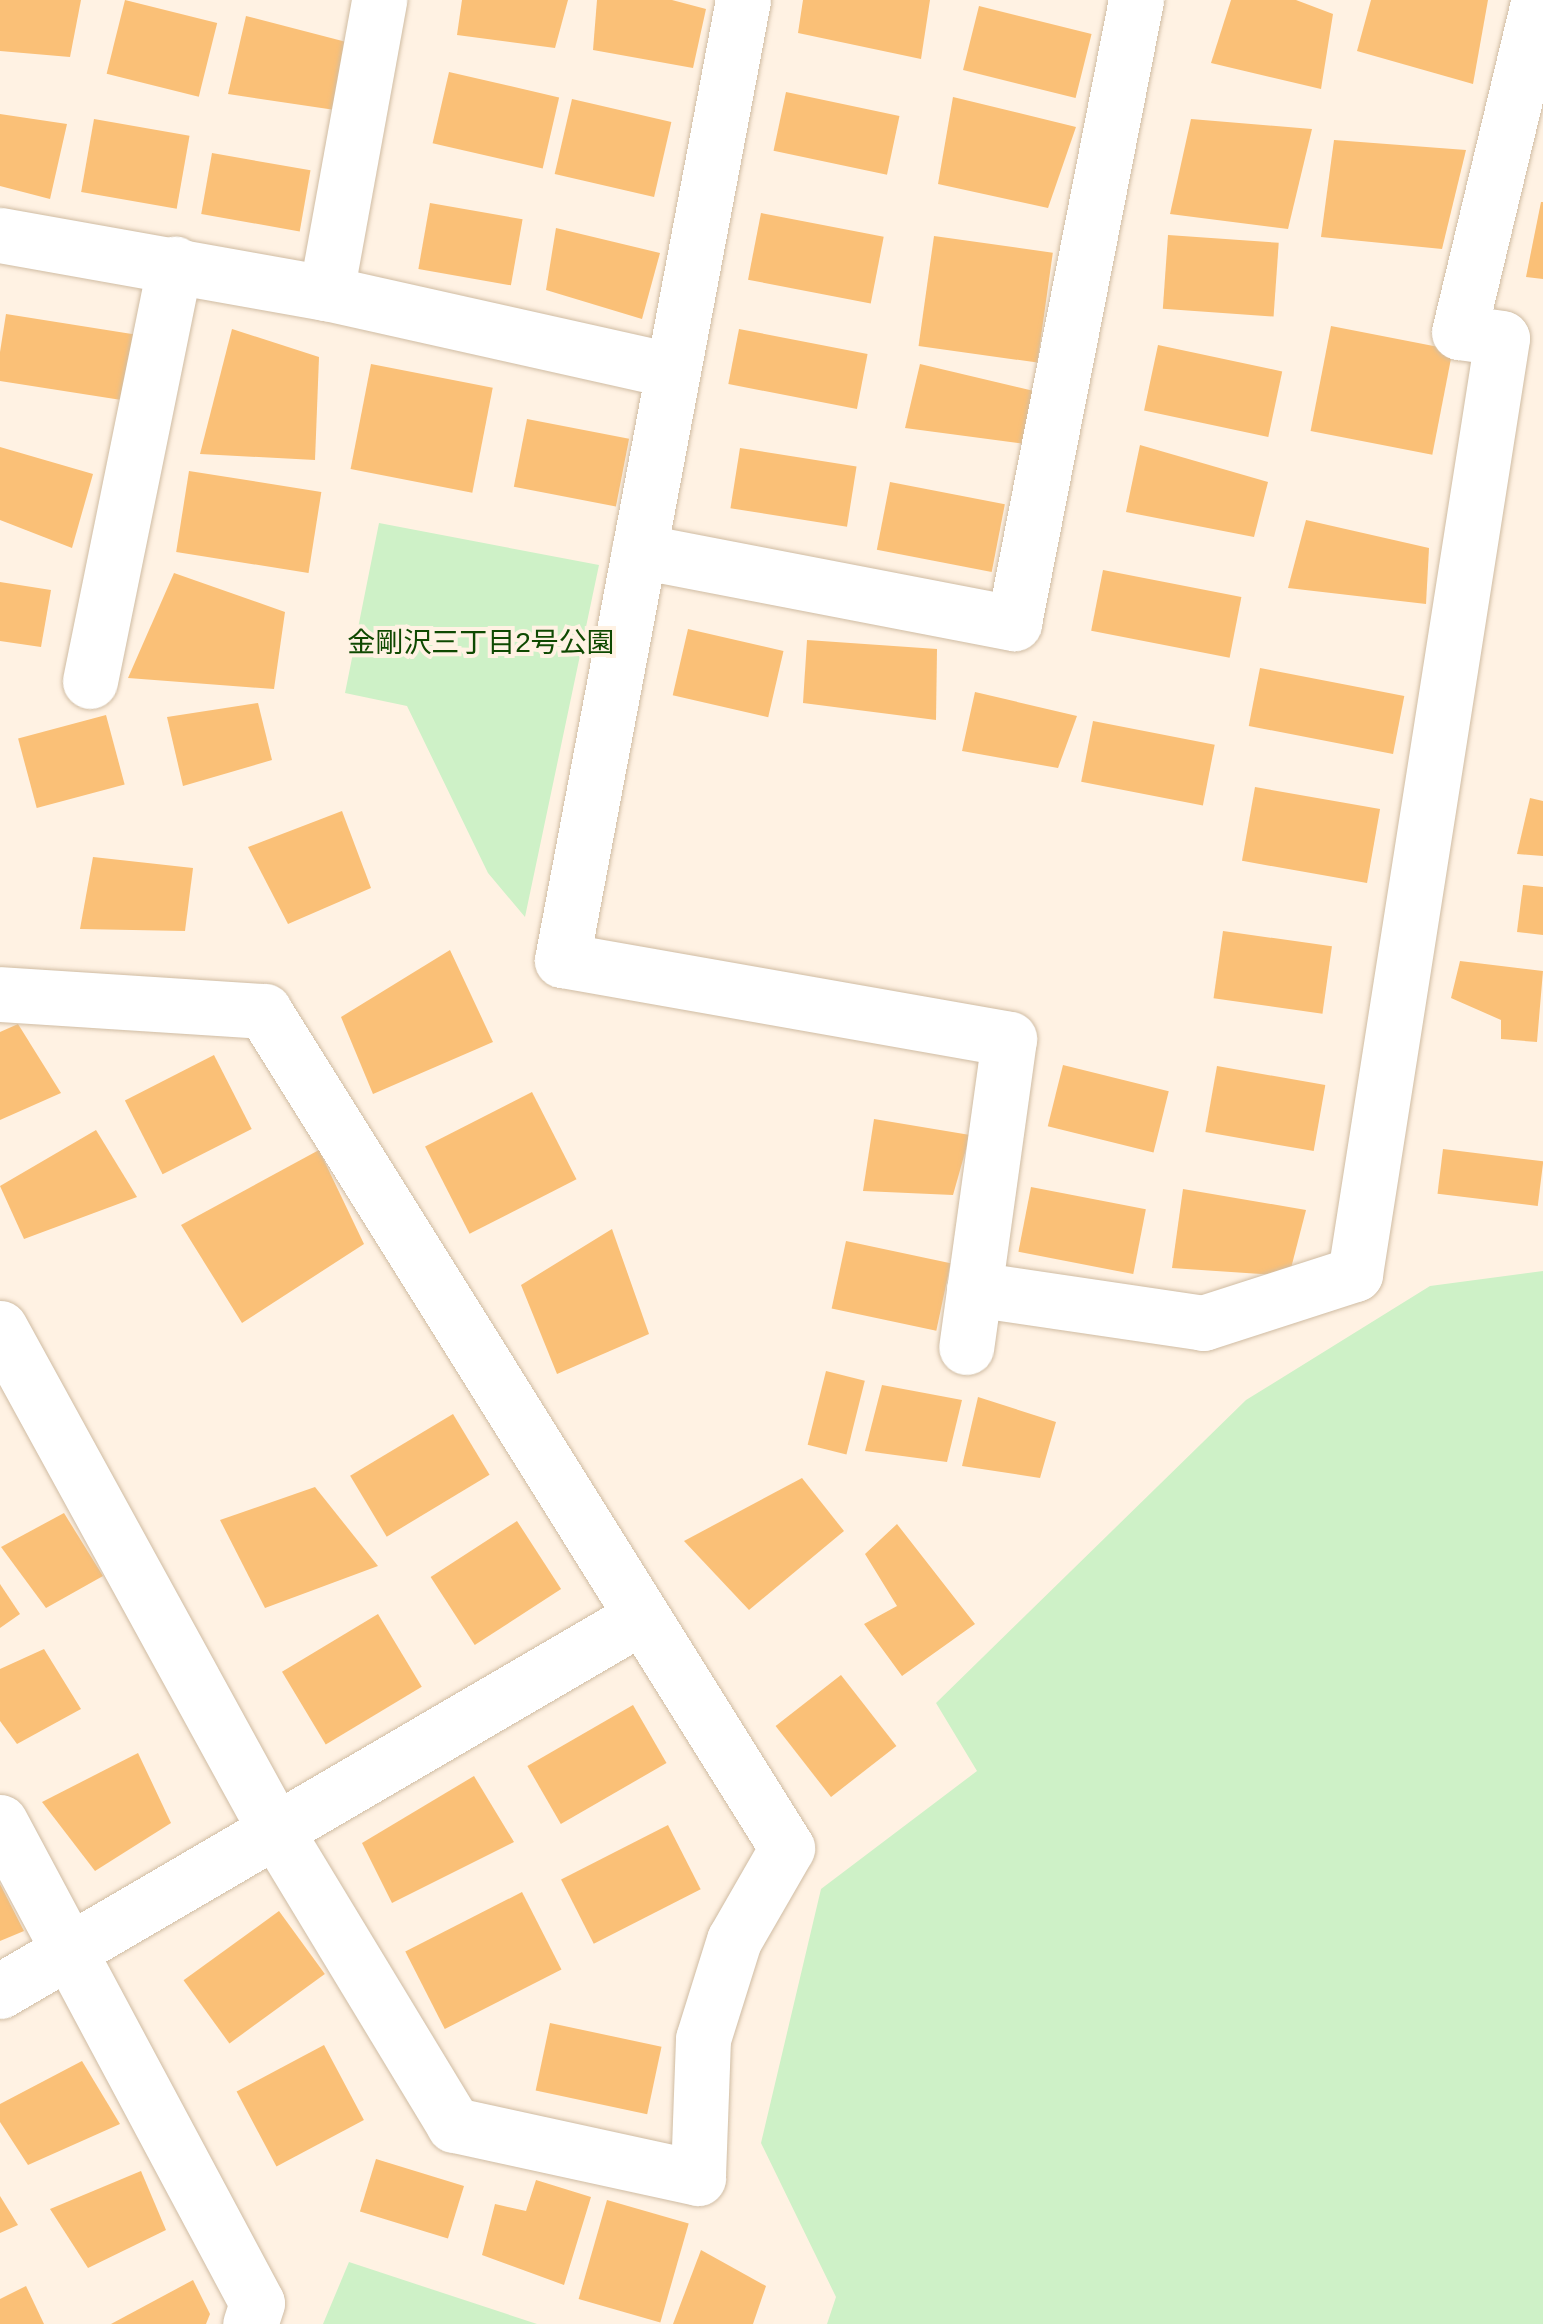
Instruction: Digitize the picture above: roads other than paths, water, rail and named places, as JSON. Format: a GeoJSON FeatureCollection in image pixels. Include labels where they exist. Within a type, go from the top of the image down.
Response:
{"type":"FeatureCollection","features":[{"type":"Feature","properties":{"kind":"street"},"geometry":{"type":"LineString","coordinates":[[326,293],[379,0]]}},
{"type":"Feature","properties":{"kind":"street"},"geometry":{"type":"LineString","coordinates":[[743,0],[670,370],[562,960],[1008,1038],[966,1348]]}},
{"type":"Feature","properties":{"kind":"street"},"geometry":{"type":"LineString","coordinates":[[639,551],[1014,624],[1136,0]]}},
{"type":"Feature","properties":{"kind":"street"},"geometry":{"type":"LineString","coordinates":[[974,1290],[1204,1324],[1354,1274],[1522,340],[1459,332],[1538,0]]}},
{"type":"Feature","properties":{"kind":"street"},"geometry":{"type":"LineString","coordinates":[[0,235],[326,293],[670,370]]}},
{"type":"Feature","properties":{"kind":"street"},"geometry":{"type":"LineString","coordinates":[[90,681],[175,264]]}},
{"type":"Feature","properties":{"kind":"street"},"geometry":{"type":"LineString","coordinates":[[0,994],[264,1012],[639,1618],[787,1848],[734,1940],[703,2039],[698,2178],[454,2125],[274,1826],[0,1328]]}},
{"type":"Feature","properties":{"kind":"street"},"geometry":{"type":"LineString","coordinates":[[0,1991],[274,1826],[639,1618]]}},
{"type":"Feature","properties":{"kind":"street"},"geometry":{"type":"LineString","coordinates":[[0,1822],[257,2304],[250,2324]]}},
{"type":"Feature","properties":{"kind":"park label","name":"金剛沢三丁目2号公園"},"geometry":{"type":"Point","coordinates":[481,643]}}]}
